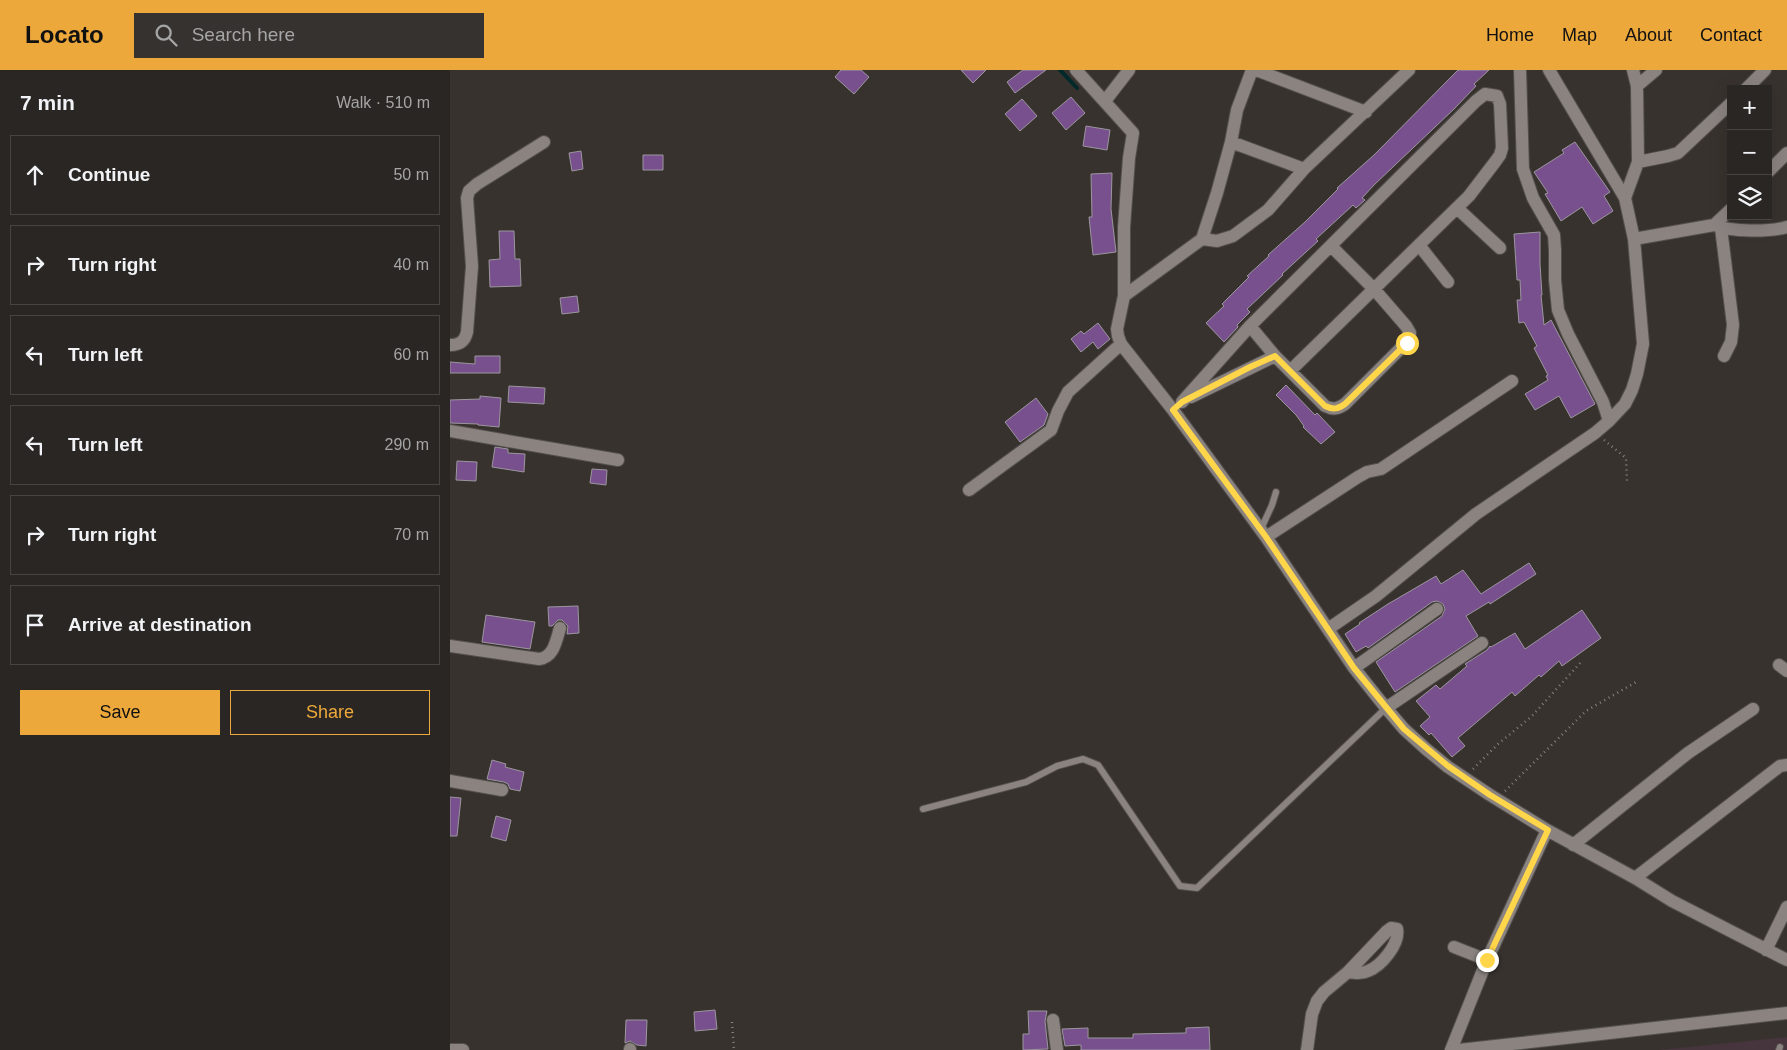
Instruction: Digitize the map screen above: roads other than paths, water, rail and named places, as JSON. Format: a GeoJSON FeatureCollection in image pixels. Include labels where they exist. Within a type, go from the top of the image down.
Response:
{"type":"FeatureCollection","features":[{"type":"Feature","properties":{"kind":"street"},"geometry":{"type":"LineString","coordinates":[[1076,70],[1133,133],[1129,158],[1124,227],[1124,296],[1117,329],[1122,344],[1177,406],[1354,668],[1404,729],[1448,766],[1496,799],[1672,901],[1787,960]]}},
{"type":"Feature","properties":{"kind":"street"},"geometry":{"type":"LineString","coordinates":[[1105,101],[1128,70]]}},
{"type":"Feature","properties":{"kind":"street"},"geometry":{"type":"LineString","coordinates":[[1124,296],[1202,239],[1231,142],[1237,110],[1252,70]]}},
{"type":"Feature","properties":{"kind":"street"},"geometry":{"type":"LineString","coordinates":[[1256,70],[1366,112]]}},
{"type":"Feature","properties":{"kind":"street"},"geometry":{"type":"LineString","coordinates":[[1202,239],[1217,241],[1234,236],[1268,210],[1304,170],[1409,70]]}},
{"type":"Feature","properties":{"kind":"street"},"geometry":{"type":"LineString","coordinates":[[1520,70],[1524,169],[1533,198],[1554,235],[1558,310],[1602,402],[1609,421]]}},
{"type":"Feature","properties":{"kind":"street"},"geometry":{"type":"LineString","coordinates":[[1328,629],[1376,596],[1476,514],[1595,433],[1625,404],[1632,390],[1642,344],[1634,239],[1625,198],[1549,70]]}},
{"type":"Feature","properties":{"kind":"street"},"geometry":{"type":"LineString","coordinates":[[1625,198],[1638,162],[1637,86],[1633,70]]}},
{"type":"Feature","properties":{"kind":"street"},"geometry":{"type":"LineString","coordinates":[[1637,86],[1656,70]]}},
{"type":"Feature","properties":{"kind":"street"},"geometry":{"type":"LineString","coordinates":[[1750,85],[1765,70]]}},
{"type":"Feature","properties":{"kind":"street"},"geometry":{"type":"LineString","coordinates":[[1177,406],[1250,326],[1476,101],[1485,94],[1497,96],[1500,104],[1502,148],[1500,155],[1469,196],[1290,371]]}},
{"type":"Feature","properties":{"kind":"street"},"geometry":{"type":"LineString","coordinates":[[1638,162],[1678,152],[1727,107]]}},
{"type":"Feature","properties":{"kind":"street"},"geometry":{"type":"LineString","coordinates":[[450,346],[460,343],[465,338],[466,332],[472,266],[467,198],[469,191],[544,142]]}},
{"type":"Feature","properties":{"kind":"street"},"geometry":{"type":"LineString","coordinates":[[1231,142],[1304,170]]}},
{"type":"Feature","properties":{"kind":"street"},"geometry":{"type":"LineString","coordinates":[[1772,168],[1787,153]]}},
{"type":"Feature","properties":{"kind":"street"},"geometry":{"type":"LineString","coordinates":[[1457,208],[1500,248]]}},
{"type":"Feature","properties":{"kind":"street"},"geometry":{"type":"LineString","coordinates":[[1724,356],[1731,342],[1733,325],[1717,227],[1727,214]]}},
{"type":"Feature","properties":{"kind":"street"},"geometry":{"type":"LineString","coordinates":[[1634,239],[1717,227],[1756,230],[1777,230],[1787,227]]}},
{"type":"Feature","properties":{"kind":"street"},"geometry":{"type":"LineString","coordinates":[[1419,245],[1448,282]]}},
{"type":"Feature","properties":{"kind":"street"},"geometry":{"type":"LineString","coordinates":[[1250,326],[1275,356],[1325,406],[1330,409],[1338,408],[1345,404],[1403,346],[1410,333],[1374,289],[1331,246]]}},
{"type":"Feature","properties":{"kind":"street"},"geometry":{"type":"LineString","coordinates":[[969,490],[1051,430],[1068,392],[1122,344]]}},
{"type":"Feature","properties":{"kind":"street"},"geometry":{"type":"LineString","coordinates":[[1177,406],[1250,367],[1275,356]]}},
{"type":"Feature","properties":{"kind":"street"},"geometry":{"type":"LineString","coordinates":[[1263,534],[1358,477],[1367,472],[1380,469],[1512,381]]}},
{"type":"Feature","properties":{"kind":"street"},"geometry":{"type":"LineString","coordinates":[[450,431],[618,460]]}},
{"type":"Feature","properties":{"kind":"street"},"geometry":{"type":"LineString","coordinates":[[1354,668],[1437,610]]}},
{"type":"Feature","properties":{"kind":"street"},"geometry":{"type":"LineString","coordinates":[[450,646],[539,659],[548,656],[553,651],[560,628]]}},
{"type":"Feature","properties":{"kind":"street"},"geometry":{"type":"LineString","coordinates":[[1386,708],[1482,643]]}},
{"type":"Feature","properties":{"kind":"street"},"geometry":{"type":"LineString","coordinates":[[1572,844],[1688,753],[1753,709]]}},
{"type":"Feature","properties":{"kind":"street"},"geometry":{"type":"LineString","coordinates":[[1635,878],[1780,766],[1787,765]]}},
{"type":"Feature","properties":{"kind":"street"},"geometry":{"type":"LineString","coordinates":[[450,781],[502,790]]}},
{"type":"Feature","properties":{"kind":"street"},"geometry":{"type":"LineString","coordinates":[[1451,1050],[1487,960],[1548,830]]}},
{"type":"Feature","properties":{"kind":"street"},"geometry":{"type":"LineString","coordinates":[[1766,950],[1787,906]]}},
{"type":"Feature","properties":{"kind":"street"},"geometry":{"type":"LineString","coordinates":[[1454,947],[1487,960]]}},
{"type":"Feature","properties":{"kind":"street"},"geometry":{"type":"LineString","coordinates":[[1307,1050],[1312,1014],[1317,1001],[1324,992],[1348,972]]}},
{"type":"Feature","properties":{"kind":"street"},"geometry":{"type":"LineString","coordinates":[[1465,1050],[1515,1047],[1787,1014]]}},
{"type":"Feature","properties":{"kind":"street"},"geometry":{"type":"LineString","coordinates":[[1053,1020],[1057,1050]]}},
{"type":"Feature","properties":{"kind":"street"},"geometry":{"type":"LineString","coordinates":[[451,1050],[463,1050]]}},
{"type":"Feature","properties":{"kind":"lane"},"geometry":{"type":"LineString","coordinates":[[1263,534],[1276,492]]}},
{"type":"Feature","properties":{"kind":"lane"},"geometry":{"type":"LineString","coordinates":[[923,809],[1026,782],[1057,766],[1083,759],[1098,765],[1180,886],[1197,888],[1386,708]]}},
{"type":"Feature","properties":{"kind":"waterway"},"geometry":{"type":"LineString","coordinates":[[1060,70],[1077,88]]}}]}
